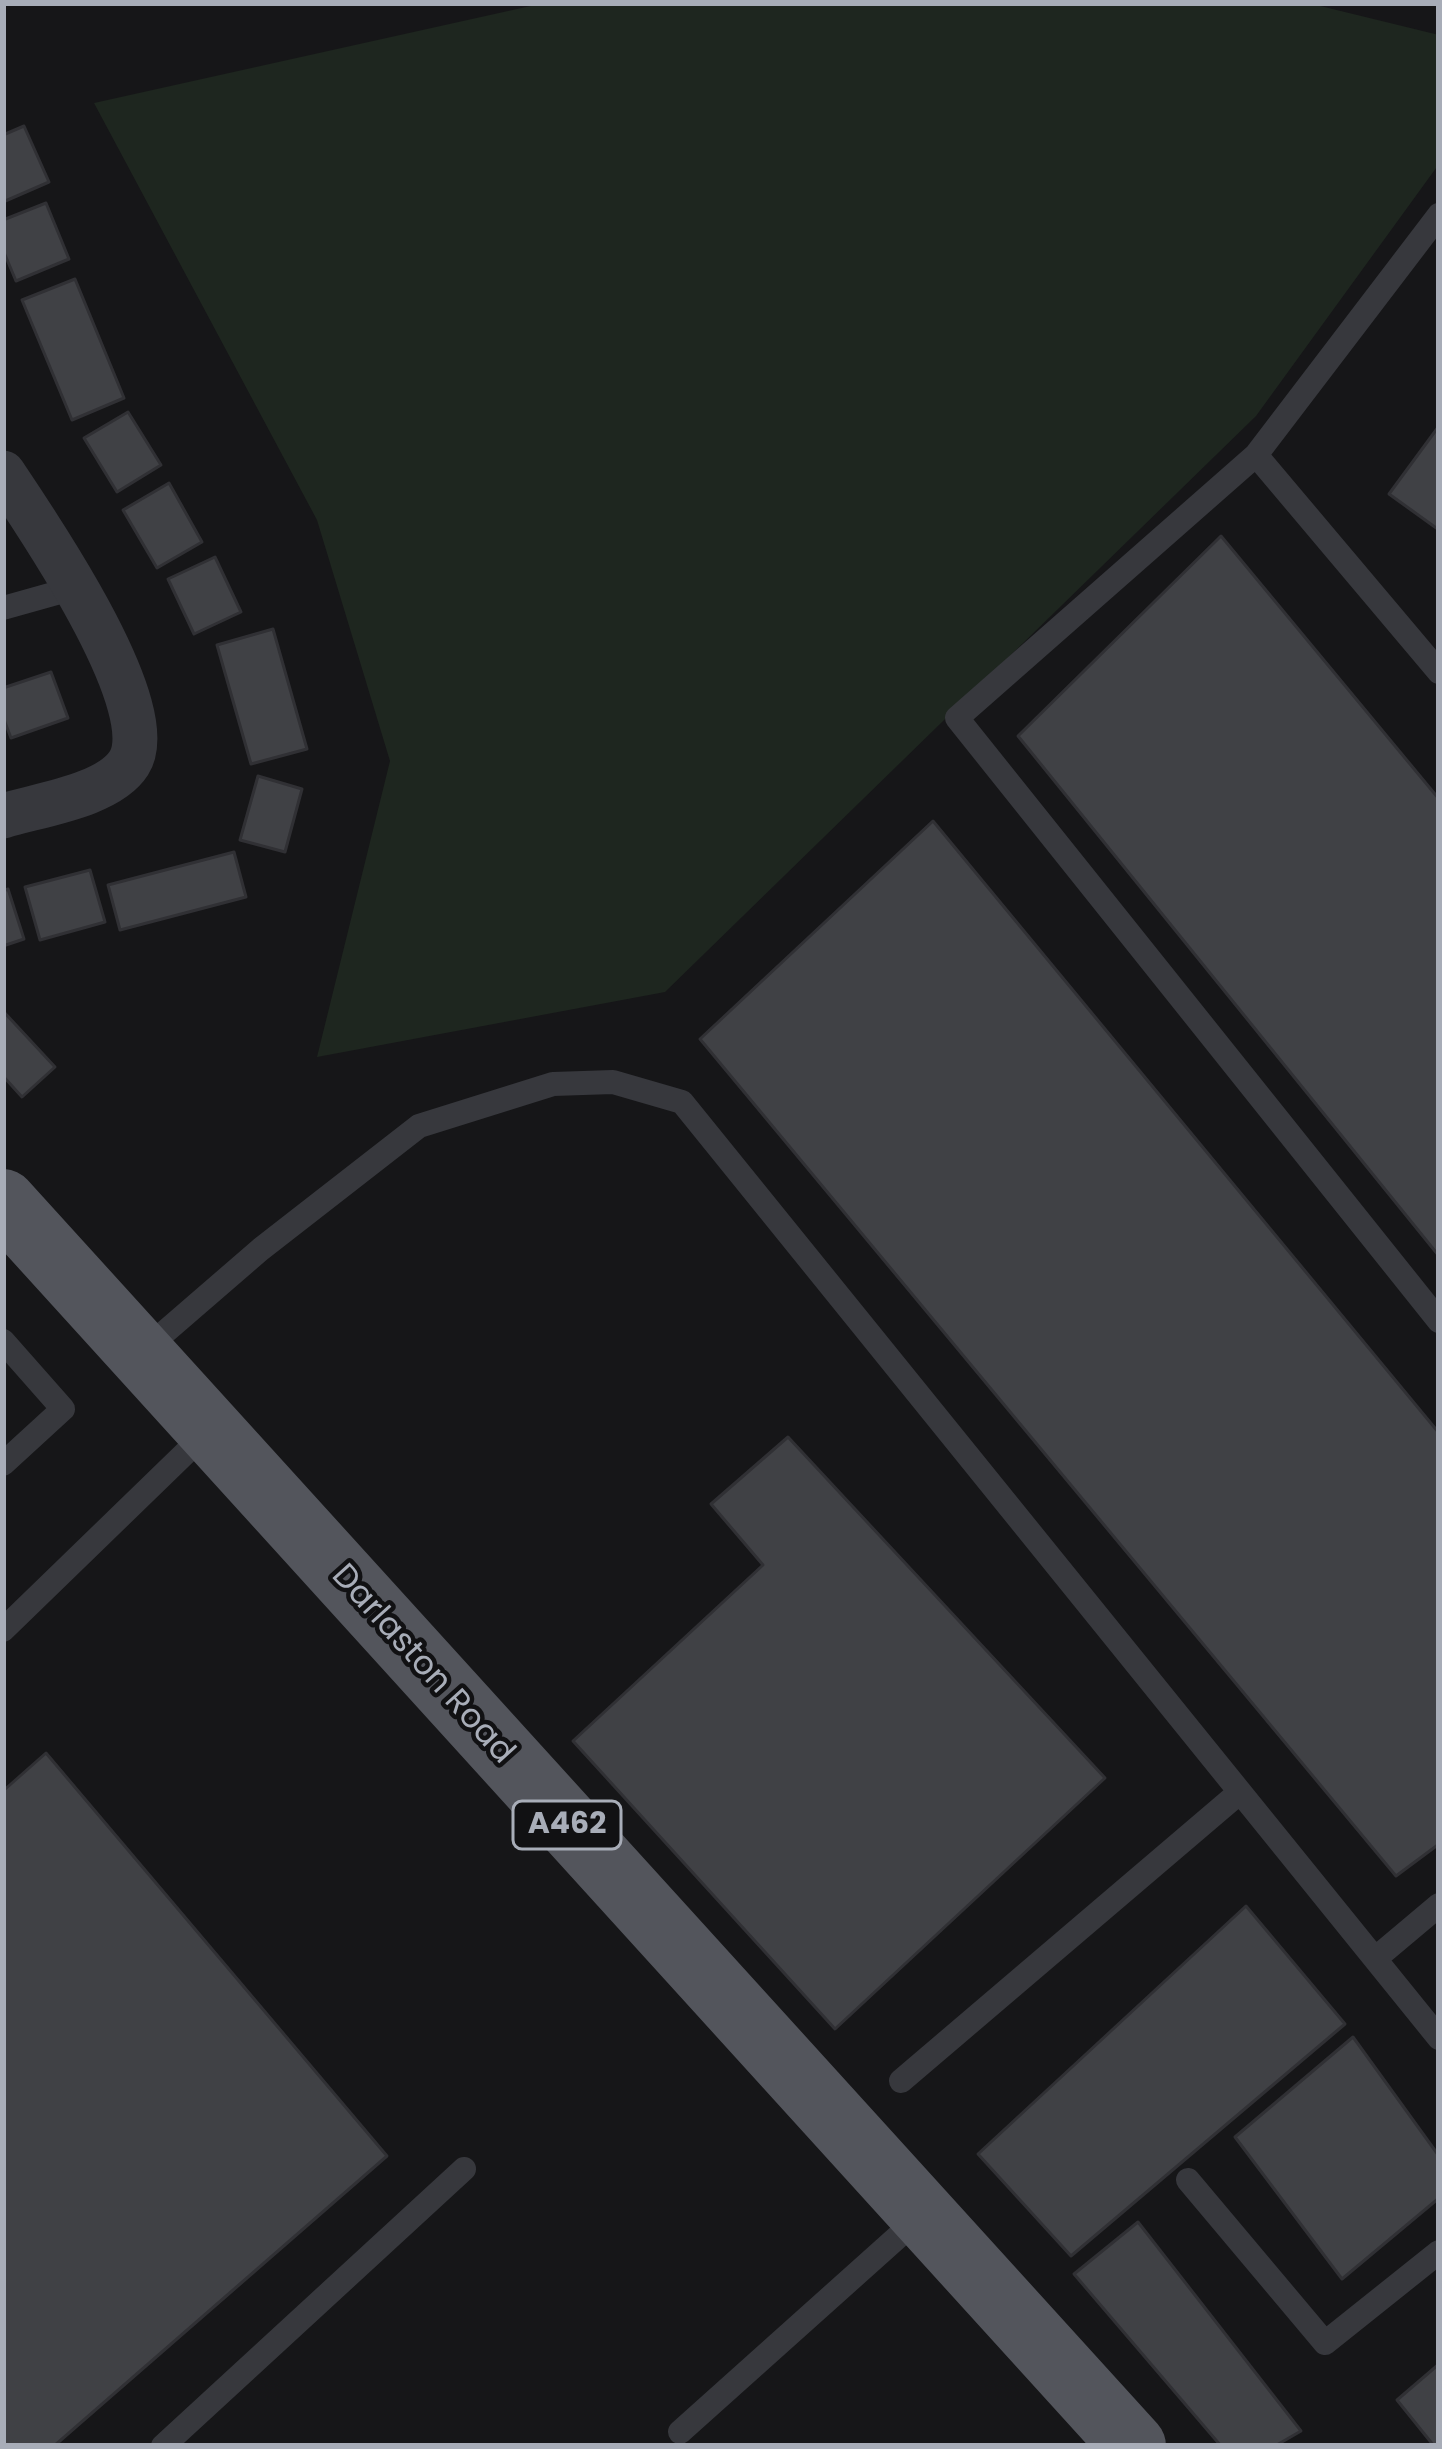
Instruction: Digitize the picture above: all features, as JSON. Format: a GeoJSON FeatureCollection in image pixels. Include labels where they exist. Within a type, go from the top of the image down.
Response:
{"type":"FeatureCollection","features":[{"type":"Feature","properties":{"kind":"main road","name":"Darlaston Road"},"geometry":{"type":"LineString","coordinates":[[3,1202],[1133,2446]]}},
{"type":"Feature","properties":{"kind":"street"},"geometry":{"type":"LineString","coordinates":[[3,473],[78,587],[104,636],[136,744],[129,764],[110,779],[3,816]]}},
{"type":"Feature","properties":{"kind":"lane"},"geometry":{"type":"LineString","coordinates":[[1439,214],[1256,455],[957,718],[1439,1321]]}},
{"type":"Feature","properties":{"kind":"lane"},"geometry":{"type":"LineString","coordinates":[[1256,455],[1439,672]]}},
{"type":"Feature","properties":{"kind":"lane"},"geometry":{"type":"LineString","coordinates":[[3,608],[78,587]]}},
{"type":"Feature","properties":{"kind":"lane"},"geometry":{"type":"LineString","coordinates":[[141,1352],[261,1249],[418,1126],[553,1084],[614,1082],[682,1102],[1439,2038]]}},
{"type":"Feature","properties":{"kind":"lane"},"geometry":{"type":"LineString","coordinates":[[3,1341],[63,1409],[3,1463]]}},
{"type":"Feature","properties":{"kind":"lane"},"geometry":{"type":"LineString","coordinates":[[3,1630],[209,1431]]}},
{"type":"Feature","properties":{"kind":"lane"},"geometry":{"type":"LineString","coordinates":[[901,2080],[1240,1792]]}},
{"type":"Feature","properties":{"kind":"lane"},"geometry":{"type":"LineString","coordinates":[[1376,1958],[1439,1905]]}},
{"type":"Feature","properties":{"kind":"lane"},"geometry":{"type":"LineString","coordinates":[[163,2446],[464,2168]]}},
{"type":"Feature","properties":{"kind":"lane"},"geometry":{"type":"LineString","coordinates":[[1188,2180],[1325,2343],[1439,2252]]}},
{"type":"Feature","properties":{"kind":"lane"},"geometry":{"type":"LineString","coordinates":[[680,2432],[922,2216]]}},
{"type":"Feature","properties":{"kind":"shaded area"},"geometry":{"type":"Polygon","coordinates":[[[544,3],[1308,3],[1439,35],[1439,164],[1256,416],[665,992],[317,1057],[390,761],[317,520],[94,103],[544,3]]]}},
{"type":"Feature","properties":{"kind":"building"},"geometry":{"type":"Polygon","coordinates":[[[24,126],[49,182],[3,202],[3,135],[24,126]]]}},
{"type":"Feature","properties":{"kind":"building"},"geometry":{"type":"Polygon","coordinates":[[[46,203],[69,259],[16,281],[3,250],[3,220],[46,203]]]}},
{"type":"Feature","properties":{"kind":"building"},"geometry":{"type":"Polygon","coordinates":[[[75,279],[124,398],[72,420],[22,300],[75,279]]]}},
{"type":"Feature","properties":{"kind":"building"},"geometry":{"type":"Polygon","coordinates":[[[128,412],[161,465],[117,492],[84,438],[128,412]]]}},
{"type":"Feature","properties":{"kind":"building"},"geometry":{"type":"Polygon","coordinates":[[[1439,426],[1439,530],[1389,494],[1439,426]]]}},
{"type":"Feature","properties":{"kind":"building"},"geometry":{"type":"Polygon","coordinates":[[[169,483],[202,542],[157,568],[123,510],[169,483]]]}},
{"type":"Feature","properties":{"kind":"building"},"geometry":{"type":"Polygon","coordinates":[[[1221,536],[1439,799],[1439,1256],[1018,736],[1221,536]]]}},
{"type":"Feature","properties":{"kind":"building"},"geometry":{"type":"Polygon","coordinates":[[[215,557],[241,612],[194,634],[168,579],[215,557]]]}},
{"type":"Feature","properties":{"kind":"building"},"geometry":{"type":"Polygon","coordinates":[[[273,629],[307,749],[251,764],[217,645],[273,629]]]}},
{"type":"Feature","properties":{"kind":"building"},"geometry":{"type":"Polygon","coordinates":[[[51,672],[68,718],[11,738],[3,717],[3,688],[51,672]]]}},
{"type":"Feature","properties":{"kind":"building"},"geometry":{"type":"Polygon","coordinates":[[[258,776],[302,789],[285,852],[240,840],[258,776]]]}},
{"type":"Feature","properties":{"kind":"building"},"geometry":{"type":"Polygon","coordinates":[[[933,821],[1439,1433],[1439,1844],[1396,1876],[700,1039],[933,821]]]}},
{"type":"Feature","properties":{"kind":"building"},"geometry":{"type":"Polygon","coordinates":[[[234,852],[246,897],[120,930],[108,885],[234,852]]]}},
{"type":"Feature","properties":{"kind":"building"},"geometry":{"type":"Polygon","coordinates":[[[90,870],[105,922],[40,940],[25,887],[90,870]]]}},
{"type":"Feature","properties":{"kind":"building"},"geometry":{"type":"Polygon","coordinates":[[[8,889],[24,939],[3,946],[3,891],[8,889]]]}},
{"type":"Feature","properties":{"kind":"building"},"geometry":{"type":"Polygon","coordinates":[[[3,1011],[55,1067],[22,1097],[3,1076],[3,1011]]]}},
{"type":"Feature","properties":{"kind":"building"},"geometry":{"type":"Polygon","coordinates":[[[788,1437],[1105,1778],[835,2029],[573,1741],[763,1565],[711,1504],[788,1437]]]}},
{"type":"Feature","properties":{"kind":"building"},"geometry":{"type":"Polygon","coordinates":[[[46,1753],[387,2156],[54,2446],[3,2446],[3,1791],[46,1753]]]}},
{"type":"Feature","properties":{"kind":"building"},"geometry":{"type":"Polygon","coordinates":[[[1246,1906],[1345,2024],[1071,2256],[978,2154],[1246,1906]]]}},
{"type":"Feature","properties":{"kind":"building"},"geometry":{"type":"Polygon","coordinates":[[[1353,2037],[1439,2156],[1439,2198],[1342,2279],[1235,2137],[1353,2037]]]}},
{"type":"Feature","properties":{"kind":"building"},"geometry":{"type":"Polygon","coordinates":[[[1138,2222],[1301,2431],[1275,2446],[1221,2446],[1074,2274],[1138,2222]]]}},
{"type":"Feature","properties":{"kind":"building"},"geometry":{"type":"Polygon","coordinates":[[[1439,2364],[1439,2446],[1434,2446],[1397,2400],[1439,2364]]]}}]}
